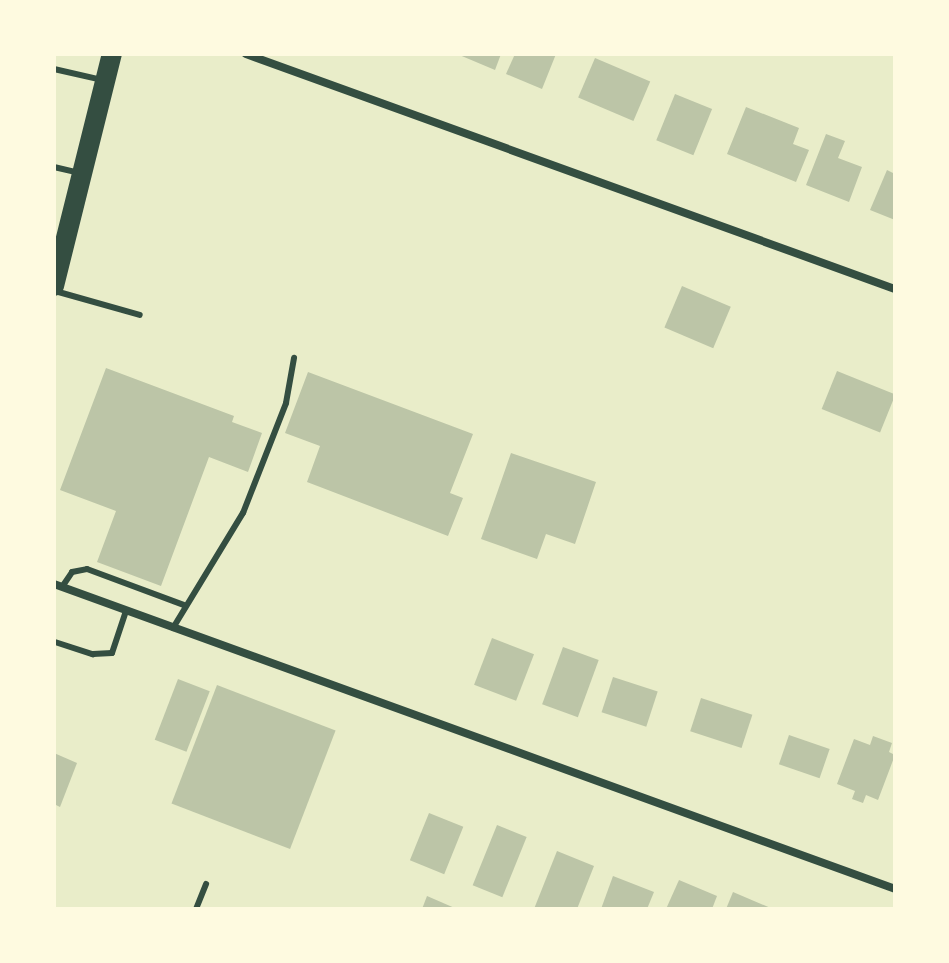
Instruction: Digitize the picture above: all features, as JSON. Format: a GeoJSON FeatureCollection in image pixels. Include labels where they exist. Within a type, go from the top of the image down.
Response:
{"type":"FeatureCollection","features":[{"type":"Feature","properties":{"kind":"main road"},"geometry":{"type":"LineString","coordinates":[[54,289],[60,242],[83,174],[112,54]]}},
{"type":"Feature","properties":{"kind":"street"},"geometry":{"type":"LineString","coordinates":[[246,54],[895,289]]}},
{"type":"Feature","properties":{"kind":"street"},"geometry":{"type":"LineString","coordinates":[[58,585],[895,889]]}},
{"type":"Feature","properties":{"kind":"lane"},"geometry":{"type":"LineString","coordinates":[[54,69],[106,81]]}},
{"type":"Feature","properties":{"kind":"lane"},"geometry":{"type":"LineString","coordinates":[[54,167],[83,174]]}},
{"type":"Feature","properties":{"kind":"lane"},"geometry":{"type":"LineString","coordinates":[[54,289],[140,315]]}},
{"type":"Feature","properties":{"kind":"lane"},"geometry":{"type":"LineString","coordinates":[[173,628],[184,605],[224,550],[243,513],[286,403],[294,358]]}},
{"type":"Feature","properties":{"kind":"lane"},"geometry":{"type":"LineString","coordinates":[[58,585],[72,572],[87,569],[184,605]]}},
{"type":"Feature","properties":{"kind":"lane"},"geometry":{"type":"LineString","coordinates":[[55,642],[93,654],[112,653],[126,611]]}},
{"type":"Feature","properties":{"kind":"lane"},"geometry":{"type":"LineString","coordinates":[[196,909],[206,884]]}},
{"type":"Feature","properties":{"kind":"building"},"geometry":{"type":"Polygon","coordinates":[[[457,54],[501,54],[495,70],[457,54]]]}},
{"type":"Feature","properties":{"kind":"building"},"geometry":{"type":"Polygon","coordinates":[[[515,54],[556,54],[542,89],[506,74],[515,54]]]}},
{"type":"Feature","properties":{"kind":"building"},"geometry":{"type":"Polygon","coordinates":[[[595,58],[650,81],[633,121],[578,98],[595,58]]]}},
{"type":"Feature","properties":{"kind":"building"},"geometry":{"type":"Polygon","coordinates":[[[675,94],[712,109],[693,155],[656,140],[675,94]]]}},
{"type":"Feature","properties":{"kind":"building"},"geometry":{"type":"Polygon","coordinates":[[[746,107],[799,128],[793,144],[809,150],[796,182],[727,154],[746,107]]]}},
{"type":"Feature","properties":{"kind":"building"},"geometry":{"type":"Polygon","coordinates":[[[826,134],[845,141],[838,158],[862,167],[849,202],[806,185],[826,134]]]}},
{"type":"Feature","properties":{"kind":"building"},"geometry":{"type":"Polygon","coordinates":[[[887,170],[895,174],[895,220],[870,210],[887,170]]]}},
{"type":"Feature","properties":{"kind":"building"},"geometry":{"type":"Polygon","coordinates":[[[682,286],[731,307],[713,348],[664,327],[682,286]]]}},
{"type":"Feature","properties":{"kind":"building"},"geometry":{"type":"Polygon","coordinates":[[[106,368],[234,416],[232,422],[262,433],[248,472],[209,457],[161,586],[97,562],[116,511],[60,490],[106,368]]]}},
{"type":"Feature","properties":{"kind":"building"},"geometry":{"type":"Polygon","coordinates":[[[837,371],[895,394],[880,433],[822,409],[837,371]]]}},
{"type":"Feature","properties":{"kind":"building"},"geometry":{"type":"Polygon","coordinates":[[[308,372],[473,434],[450,493],[463,498],[448,536],[307,482],[320,446],[285,433],[308,372]]]}},
{"type":"Feature","properties":{"kind":"building"},"geometry":{"type":"Polygon","coordinates":[[[511,453],[596,482],[575,544],[546,534],[537,559],[481,539],[511,453]]]}},
{"type":"Feature","properties":{"kind":"building"},"geometry":{"type":"Polygon","coordinates":[[[492,638],[534,654],[516,701],[474,685],[492,638]]]}},
{"type":"Feature","properties":{"kind":"building"},"geometry":{"type":"Polygon","coordinates":[[[563,647],[599,660],[578,717],[542,704],[563,647]]]}},
{"type":"Feature","properties":{"kind":"building"},"geometry":{"type":"Polygon","coordinates":[[[613,677],[658,692],[646,727],[602,712],[613,677]]]}},
{"type":"Feature","properties":{"kind":"building"},"geometry":{"type":"Polygon","coordinates":[[[178,679],[210,691],[186,752],[155,740],[178,679]]]}},
{"type":"Feature","properties":{"kind":"building"},"geometry":{"type":"Polygon","coordinates":[[[217,685],[336,731],[290,849],[171,804],[217,685]]]}},
{"type":"Feature","properties":{"kind":"building"},"geometry":{"type":"Polygon","coordinates":[[[701,698],[752,715],[742,748],[690,731],[701,698]]]}},
{"type":"Feature","properties":{"kind":"building"},"geometry":{"type":"Polygon","coordinates":[[[789,735],[830,749],[820,778],[779,764],[789,735]]]}},
{"type":"Feature","properties":{"kind":"building"},"geometry":{"type":"Polygon","coordinates":[[[873,736],[892,743],[889,752],[895,755],[878,800],[866,795],[863,803],[852,799],[855,791],[837,784],[854,739],[870,745],[873,736]]]}},
{"type":"Feature","properties":{"kind":"building"},"geometry":{"type":"Polygon","coordinates":[[[54,753],[77,763],[60,807],[54,804],[54,753]]]}},
{"type":"Feature","properties":{"kind":"building"},"geometry":{"type":"Polygon","coordinates":[[[429,813],[463,827],[444,874],[410,860],[429,813]]]}},
{"type":"Feature","properties":{"kind":"building"},"geometry":{"type":"Polygon","coordinates":[[[497,825],[527,837],[502,897],[473,885],[497,825]]]}},
{"type":"Feature","properties":{"kind":"building"},"geometry":{"type":"Polygon","coordinates":[[[557,851],[594,866],[577,909],[534,909],[557,851]]]}},
{"type":"Feature","properties":{"kind":"building"},"geometry":{"type":"Polygon","coordinates":[[[613,876],[654,892],[647,909],[601,909],[613,876]]]}},
{"type":"Feature","properties":{"kind":"building"},"geometry":{"type":"Polygon","coordinates":[[[679,880],[717,896],[712,909],[666,909],[679,880]]]}},
{"type":"Feature","properties":{"kind":"building"},"geometry":{"type":"Polygon","coordinates":[[[733,892],[773,909],[726,909],[733,892]]]}},
{"type":"Feature","properties":{"kind":"building"},"geometry":{"type":"Polygon","coordinates":[[[427,896],[457,909],[422,909],[427,896]]]}}]}
